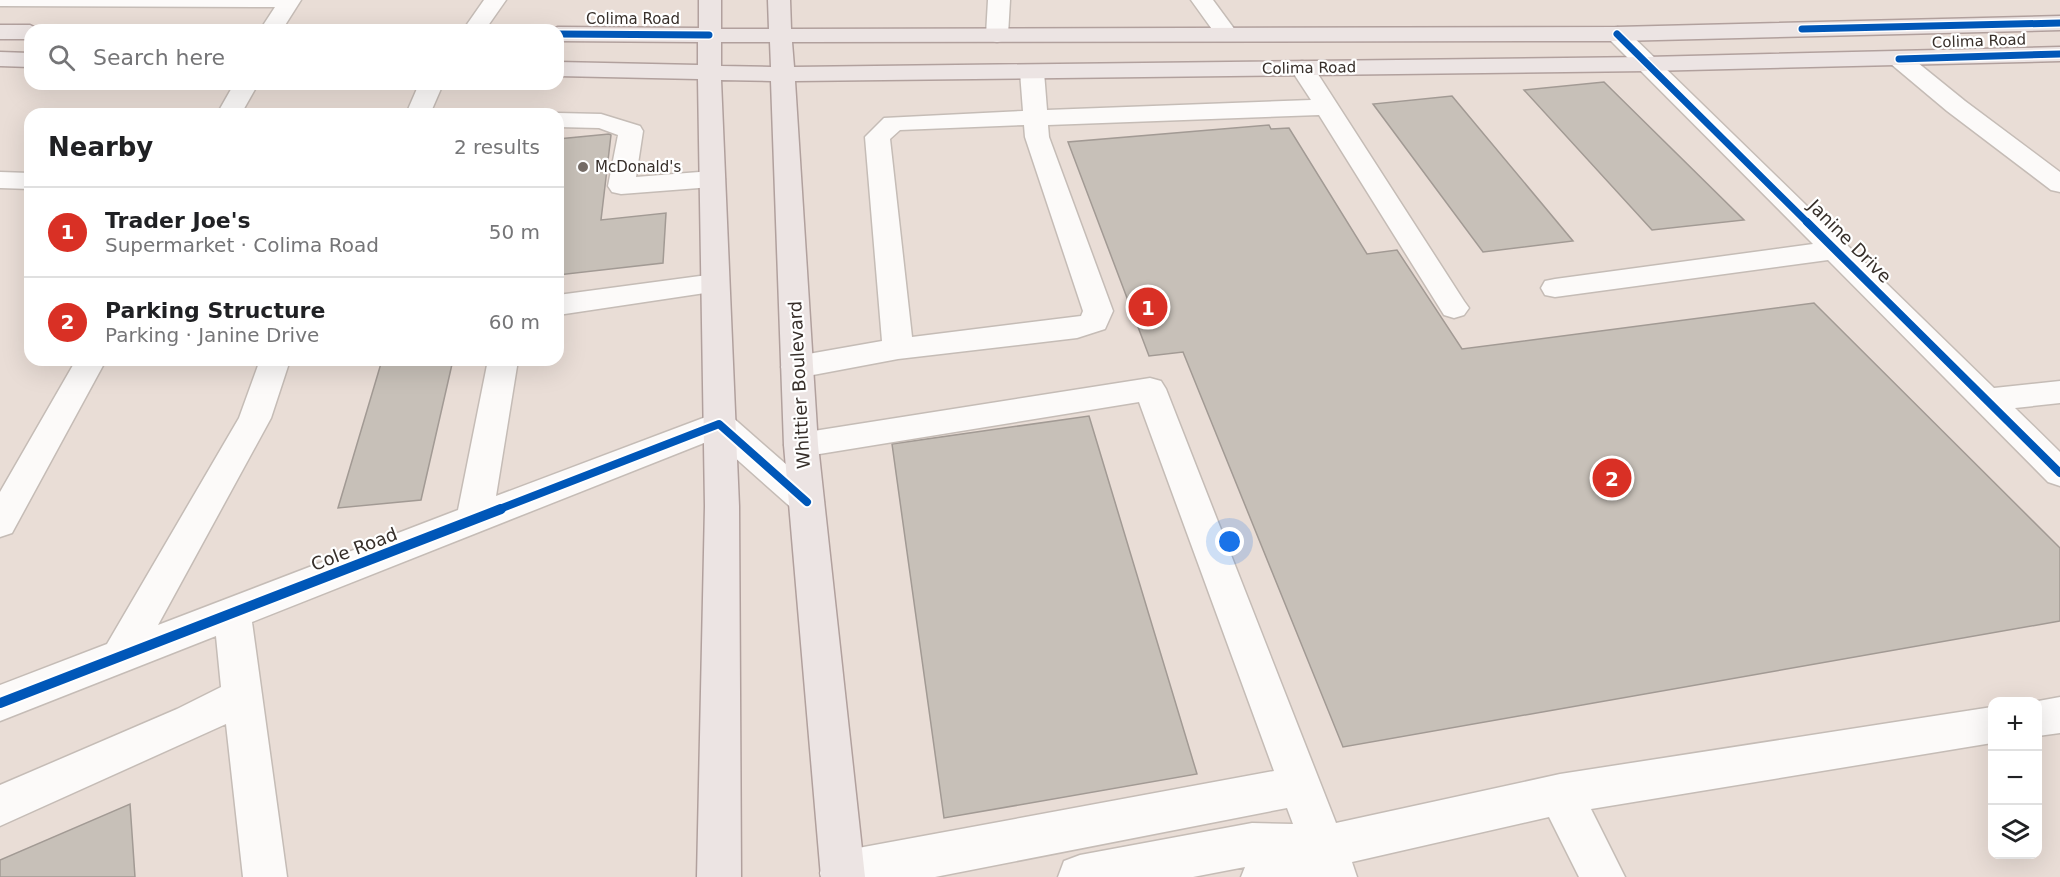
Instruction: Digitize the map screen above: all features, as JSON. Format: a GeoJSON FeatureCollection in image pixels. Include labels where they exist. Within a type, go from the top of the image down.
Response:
{"type":"FeatureCollection","features":[{"type":"Feature","properties":{"kind":"main road"},"geometry":{"type":"LineString","coordinates":[[710,0],[712,179],[722,506],[719,877]]}},
{"type":"Feature","properties":{"kind":"main road","name":"Whittier Boulevard"},"geometry":{"type":"LineString","coordinates":[[779,0],[801,445],[843,875]]}},
{"type":"Feature","properties":{"kind":"main road","name":"Colima Road"},"geometry":{"type":"LineString","coordinates":[[564,34],[780,36],[1617,34],[2060,23]]}},
{"type":"Feature","properties":{"kind":"main road"},"geometry":{"type":"LineString","coordinates":[[0,32],[24,32]]}},
{"type":"Feature","properties":{"kind":"main road"},"geometry":{"type":"LineString","coordinates":[[1312,34],[1314,68]]}},
{"type":"Feature","properties":{"kind":"main road","name":"Colima Road"},"geometry":{"type":"LineString","coordinates":[[564,69],[782,75],[1647,64],[2060,54]]}},
{"type":"Feature","properties":{"kind":"main road"},"geometry":{"type":"LineString","coordinates":[[0,59],[24,60]]}},
{"type":"Feature","properties":{"kind":"street"},"geometry":{"type":"LineString","coordinates":[[0,0],[289,1]]}},
{"type":"Feature","properties":{"kind":"street"},"geometry":{"type":"LineString","coordinates":[[478,24],[495,0]]}},
{"type":"Feature","properties":{"kind":"street"},"geometry":{"type":"LineString","coordinates":[[997,35],[999,0]]}},
{"type":"Feature","properties":{"kind":"street"},"geometry":{"type":"LineString","coordinates":[[1202,0],[1227,34]]}},
{"type":"Feature","properties":{"kind":"street"},"geometry":{"type":"LineString","coordinates":[[276,24],[289,1]]}},
{"type":"Feature","properties":{"kind":"street","name":"Janine Drive"},"geometry":{"type":"LineString","coordinates":[[1617,34],[2060,472]]}},
{"type":"Feature","properties":{"kind":"street"},"geometry":{"type":"LineString","coordinates":[[1899,59],[1956,106],[2060,184]]}},
{"type":"Feature","properties":{"kind":"street"},"geometry":{"type":"LineString","coordinates":[[1314,68],[1327,107],[1454,308]]}},
{"type":"Feature","properties":{"kind":"street"},"geometry":{"type":"LineString","coordinates":[[796,367],[898,349],[1077,328],[1094,322],[1098,312],[1037,137],[1032,72]]}},
{"type":"Feature","properties":{"kind":"street"},"geometry":{"type":"LineString","coordinates":[[232,108],[243,90]]}},
{"type":"Feature","properties":{"kind":"street"},"geometry":{"type":"LineString","coordinates":[[420,108],[428,90]]}},
{"type":"Feature","properties":{"kind":"street"},"geometry":{"type":"LineString","coordinates":[[898,349],[877,137],[893,123],[1327,107]]}},
{"type":"Feature","properties":{"kind":"street"},"geometry":{"type":"LineString","coordinates":[[564,120],[601,121],[631,131],[621,186],[712,179]]}},
{"type":"Feature","properties":{"kind":"street"},"geometry":{"type":"LineString","coordinates":[[0,180],[24,181]]}},
{"type":"Feature","properties":{"kind":"street"},"geometry":{"type":"LineString","coordinates":[[1555,288],[1835,250]]}},
{"type":"Feature","properties":{"kind":"street"},"geometry":{"type":"LineString","coordinates":[[564,304],[715,283]]}},
{"type":"Feature","properties":{"kind":"street"},"geometry":{"type":"LineString","coordinates":[[0,523],[88,366]]}},
{"type":"Feature","properties":{"kind":"street"},"geometry":{"type":"LineString","coordinates":[[121,655],[255,418],[273,366]]}},
{"type":"Feature","properties":{"kind":"street"},"geometry":{"type":"LineString","coordinates":[[474,521],[502,366]]}},
{"type":"Feature","properties":{"kind":"street"},"geometry":{"type":"LineString","coordinates":[[801,445],[1150,389],[1330,862]]}},
{"type":"Feature","properties":{"kind":"street"},"geometry":{"type":"LineString","coordinates":[[1986,400],[2060,392]]}},
{"type":"Feature","properties":{"kind":"street"},"geometry":{"type":"LineString","coordinates":[[718,424],[807,502]]}},
{"type":"Feature","properties":{"kind":"street","name":"Cole Road"},"geometry":{"type":"LineString","coordinates":[[0,703],[474,521],[718,424]]}},
{"type":"Feature","properties":{"kind":"street"},"geometry":{"type":"LineString","coordinates":[[232,613],[265,877]]}},
{"type":"Feature","properties":{"kind":"street"},"geometry":{"type":"LineString","coordinates":[[0,806],[191,722],[242,696]]}},
{"type":"Feature","properties":{"kind":"street"},"geometry":{"type":"LineString","coordinates":[[2042,717],[2060,715]]}},
{"type":"Feature","properties":{"kind":"street"},"geometry":{"type":"LineString","coordinates":[[1263,877],[1330,862],[1560,794],[1988,726]]}},
{"type":"Feature","properties":{"kind":"street"},"geometry":{"type":"LineString","coordinates":[[843,875],[1300,786]]}},
{"type":"Feature","properties":{"kind":"street"},"geometry":{"type":"LineString","coordinates":[[1560,794],[1604,877]]}},
{"type":"Feature","properties":{"kind":"street"},"geometry":{"type":"LineString","coordinates":[[1080,877],[1252,844],[1330,862]]}},
{"type":"Feature","properties":{"kind":"building"},"geometry":{"type":"Polygon","coordinates":[[[1604,82],[1744,220],[1652,230],[1524,90],[1604,82]]]}},
{"type":"Feature","properties":{"kind":"building"},"geometry":{"type":"Polygon","coordinates":[[[1452,96],[1573,241],[1483,252],[1373,104],[1452,96]]]}},
{"type":"Feature","properties":{"kind":"building"},"geometry":{"type":"Polygon","coordinates":[[[1269,125],[1271,129],[1289,128],[1367,254],[1397,250],[1462,349],[1814,303],[2060,548],[2060,621],[1343,747],[1183,352],[1149,356],[1068,142],[1269,125]]]}},
{"type":"Feature","properties":{"kind":"building"},"geometry":{"type":"Polygon","coordinates":[[[611,135],[601,220],[666,213],[663,263],[564,274],[564,138],[611,135]]]}},
{"type":"Feature","properties":{"kind":"building"},"geometry":{"type":"Polygon","coordinates":[[[380,366],[452,366],[421,500],[338,508],[380,366]]]}},
{"type":"Feature","properties":{"kind":"building"},"geometry":{"type":"Polygon","coordinates":[[[1089,416],[1197,774],[944,818],[892,444],[1089,416]]]}},
{"type":"Feature","properties":{"kind":"building"},"geometry":{"type":"Polygon","coordinates":[[[130,804],[135,877],[0,877],[0,860],[130,804]]]}},
{"type":"Feature","properties":{"kind":"cycle path"},"geometry":{"type":"LineString","coordinates":[[1802,29],[2060,23]]}},
{"type":"Feature","properties":{"kind":"cycle path"},"geometry":{"type":"LineString","coordinates":[[564,34],[709,35]]}},
{"type":"Feature","properties":{"kind":"cycle path"},"geometry":{"type":"LineString","coordinates":[[1617,34],[2060,473]]}},
{"type":"Feature","properties":{"kind":"cycle path"},"geometry":{"type":"LineString","coordinates":[[1899,59],[2060,54]]}},
{"type":"Feature","properties":{"kind":"cycle path"},"geometry":{"type":"LineString","coordinates":[[0,703],[719,424],[807,502]]}},
{"type":"Feature","properties":{"kind":"place","name":"McDonald's"},"geometry":{"type":"Point","coordinates":[583,167]}},
{"type":"Feature","properties":{"kind":"place","name":"Trader Joe's"},"geometry":{"type":"Point","coordinates":[1148,307]}},
{"type":"Feature","properties":{"kind":"place","name":"Parking Structure"},"geometry":{"type":"Point","coordinates":[1612,478]}}]}
